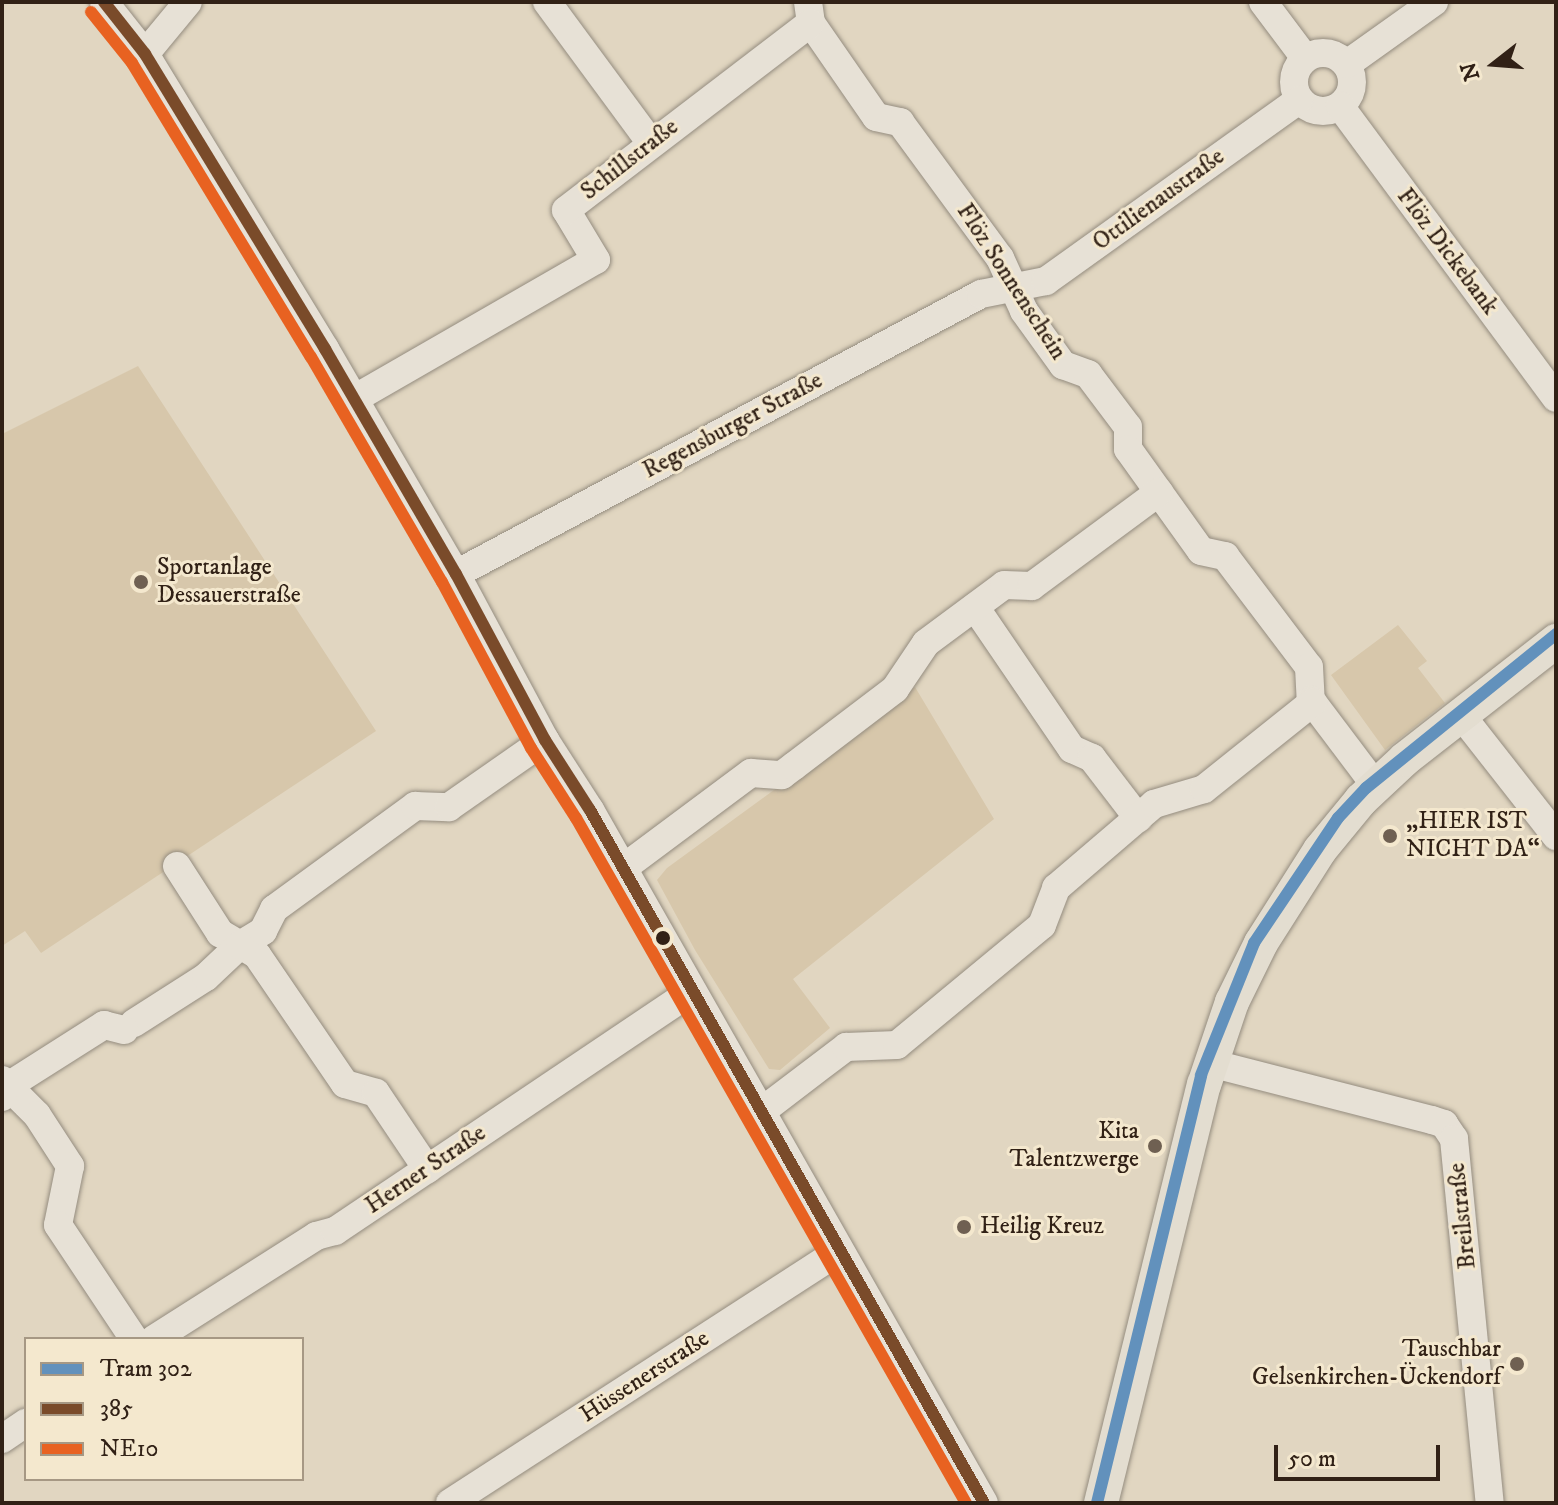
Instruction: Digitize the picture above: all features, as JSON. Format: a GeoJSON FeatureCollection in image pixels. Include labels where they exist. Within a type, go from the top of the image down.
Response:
{"type":"FeatureCollection","features":[{"type":"Feature","properties":{"kind":"main road"},"geometry":{"type":"LineString","coordinates":[[1101,1503],[1210,1063],[1232,1002],[1261,943],[1320,850],[1375,785],[1556,641]]}},
{"type":"Feature","properties":{"kind":"street"},"geometry":{"type":"LineString","coordinates":[[104,2],[145,54],[354,399],[456,574],[545,740],[590,810],[984,1503]]}},
{"type":"Feature","properties":{"kind":"street"},"geometry":{"type":"LineString","coordinates":[[145,54],[188,2]]}},
{"type":"Feature","properties":{"kind":"street"},"geometry":{"type":"LineString","coordinates":[[547,2],[651,143]]}},
{"type":"Feature","properties":{"kind":"street"},"geometry":{"type":"LineString","coordinates":[[1263,2],[1305,58]]}},
{"type":"Feature","properties":{"kind":"street"},"geometry":{"type":"LineString","coordinates":[[1347,64],[1434,2]]}},
{"type":"Feature","properties":{"kind":"street","name":"Schillstraße"},"geometry":{"type":"LineString","coordinates":[[354,399],[596,260],[566,210],[810,13]]}},
{"type":"Feature","properties":{"kind":"street","name":"Flöz Sonnenschein"},"geometry":{"type":"LineString","coordinates":[[810,13],[876,117],[900,122],[1000,258],[1024,311],[1063,365],[1088,374],[1128,427],[1128,449],[1201,551],[1225,556],[1309,667],[1313,702],[1375,785]]}},
{"type":"Feature","properties":{"kind":"street"},"geometry":{"type":"LineString","coordinates":[[1322,52],[1340,57],[1347,64],[1351,91],[1340,106],[1314,110],[1299,100],[1295,92],[1294,73],[1305,58],[1322,52]]}},
{"type":"Feature","properties":{"kind":"street","name":"Ottilienaustraße"},"geometry":{"type":"LineString","coordinates":[[1014,290],[1046,281],[1299,100]]}},
{"type":"Feature","properties":{"kind":"street","name":"Flöz Dickebank"},"geometry":{"type":"LineString","coordinates":[[1340,106],[1556,398]]}},
{"type":"Feature","properties":{"kind":"street","name":"Regensburger Straße"},"geometry":{"type":"LineString","coordinates":[[456,574],[981,294],[1014,290]]}},
{"type":"Feature","properties":{"kind":"street"},"geometry":{"type":"LineString","coordinates":[[622,869],[751,773],[782,775],[895,689],[926,643],[1004,585],[1032,586],[1159,492]]}},
{"type":"Feature","properties":{"kind":"street"},"geometry":{"type":"LineString","coordinates":[[975,607],[1072,749],[1092,758],[1138,818]]}},
{"type":"Feature","properties":{"kind":"street"},"geometry":{"type":"LineString","coordinates":[[762,1111],[846,1047],[897,1045],[1042,925],[1056,888],[1154,804],[1204,789],[1313,702]]}},
{"type":"Feature","properties":{"kind":"street"},"geometry":{"type":"LineString","coordinates":[[1461,715],[1556,836]]}},
{"type":"Feature","properties":{"kind":"street"},"geometry":{"type":"LineString","coordinates":[[133,1337],[58,1225],[70,1166],[37,1115],[4,1087],[104,1025],[129,1027],[206,977],[240,945],[263,931],[274,909],[415,806],[449,807],[545,740]]}},
{"type":"Feature","properties":{"kind":"street"},"geometry":{"type":"LineString","coordinates":[[177,866],[220,933],[257,955],[345,1084],[376,1093],[427,1169]]}},
{"type":"Feature","properties":{"kind":"street","name":"Herner Straße"},"geometry":{"type":"LineString","coordinates":[[157,1337],[316,1236],[335,1231],[692,991]]}},
{"type":"Feature","properties":{"kind":"street","name":"Breilstraße"},"geometry":{"type":"LineString","coordinates":[[1210,1063],[1432,1120],[1444,1124],[1454,1139],[1490,1503]]}},
{"type":"Feature","properties":{"kind":"street","name":"Hüssenerstraße"},"geometry":{"type":"LineString","coordinates":[[450,1503],[840,1251]]}},
{"type":"Feature","properties":{"kind":"street"},"geometry":{"type":"LineString","coordinates":[[2,1439],[24,1424]]}},
{"type":"Feature","properties":{"kind":"shaded area","name":"Sportanlage Dessauerstraße"},"geometry":{"type":"Polygon","coordinates":[[[138,366],[376,731],[41,953],[25,931],[2,946],[2,434],[138,366]]]}},
{"type":"Feature","properties":{"kind":"shaded area"},"geometry":{"type":"Polygon","coordinates":[[[1398,625],[1427,661],[1418,668],[1445,703],[1385,750],[1331,675],[1398,625]]]}},
{"type":"Feature","properties":{"kind":"shaded area"},"geometry":{"type":"Polygon","coordinates":[[[915,687],[994,819],[793,979],[830,1028],[780,1070],[769,1069],[695,950],[657,880],[667,868],[915,687]]]}},
{"type":"Feature","properties":{"kind":"tram line","name":"302"},"geometry":{"type":"LineString","coordinates":[[1097,1503],[1201,1075],[1254,943],[1338,818],[1366,788],[1556,634]]}},
{"type":"Feature","properties":{"kind":"transit line","name":"385"},"geometry":{"type":"LineString","coordinates":[[104,2],[145,54],[325,349],[456,574],[545,740],[590,810],[984,1503]]}},
{"type":"Feature","properties":{"kind":"transit line","name":"NE10"},"geometry":{"type":"LineString","coordinates":[[91,12],[132,63],[311,357],[442,582],[531,748],[576,818],[966,1503]]}},
{"type":"Feature","properties":{"kind":"place","name":"Sportanlage Dessauerstraße"},"geometry":{"type":"Point","coordinates":[141,582]}},
{"type":"Feature","properties":{"kind":"place","name":"„HIER IST NICHT DA“"},"geometry":{"type":"Point","coordinates":[1390,836]}},
{"type":"Feature","properties":{"kind":"place","name":"Kita Talentzwerge"},"geometry":{"type":"Point","coordinates":[1155,1146]}},
{"type":"Feature","properties":{"kind":"place","name":"Heilig Kreuz"},"geometry":{"type":"Point","coordinates":[964,1227]}},
{"type":"Feature","properties":{"kind":"place","name":"Tauschbar Gelsenkirchen-Ückendorf"},"geometry":{"type":"Point","coordinates":[1517,1364]}}]}
